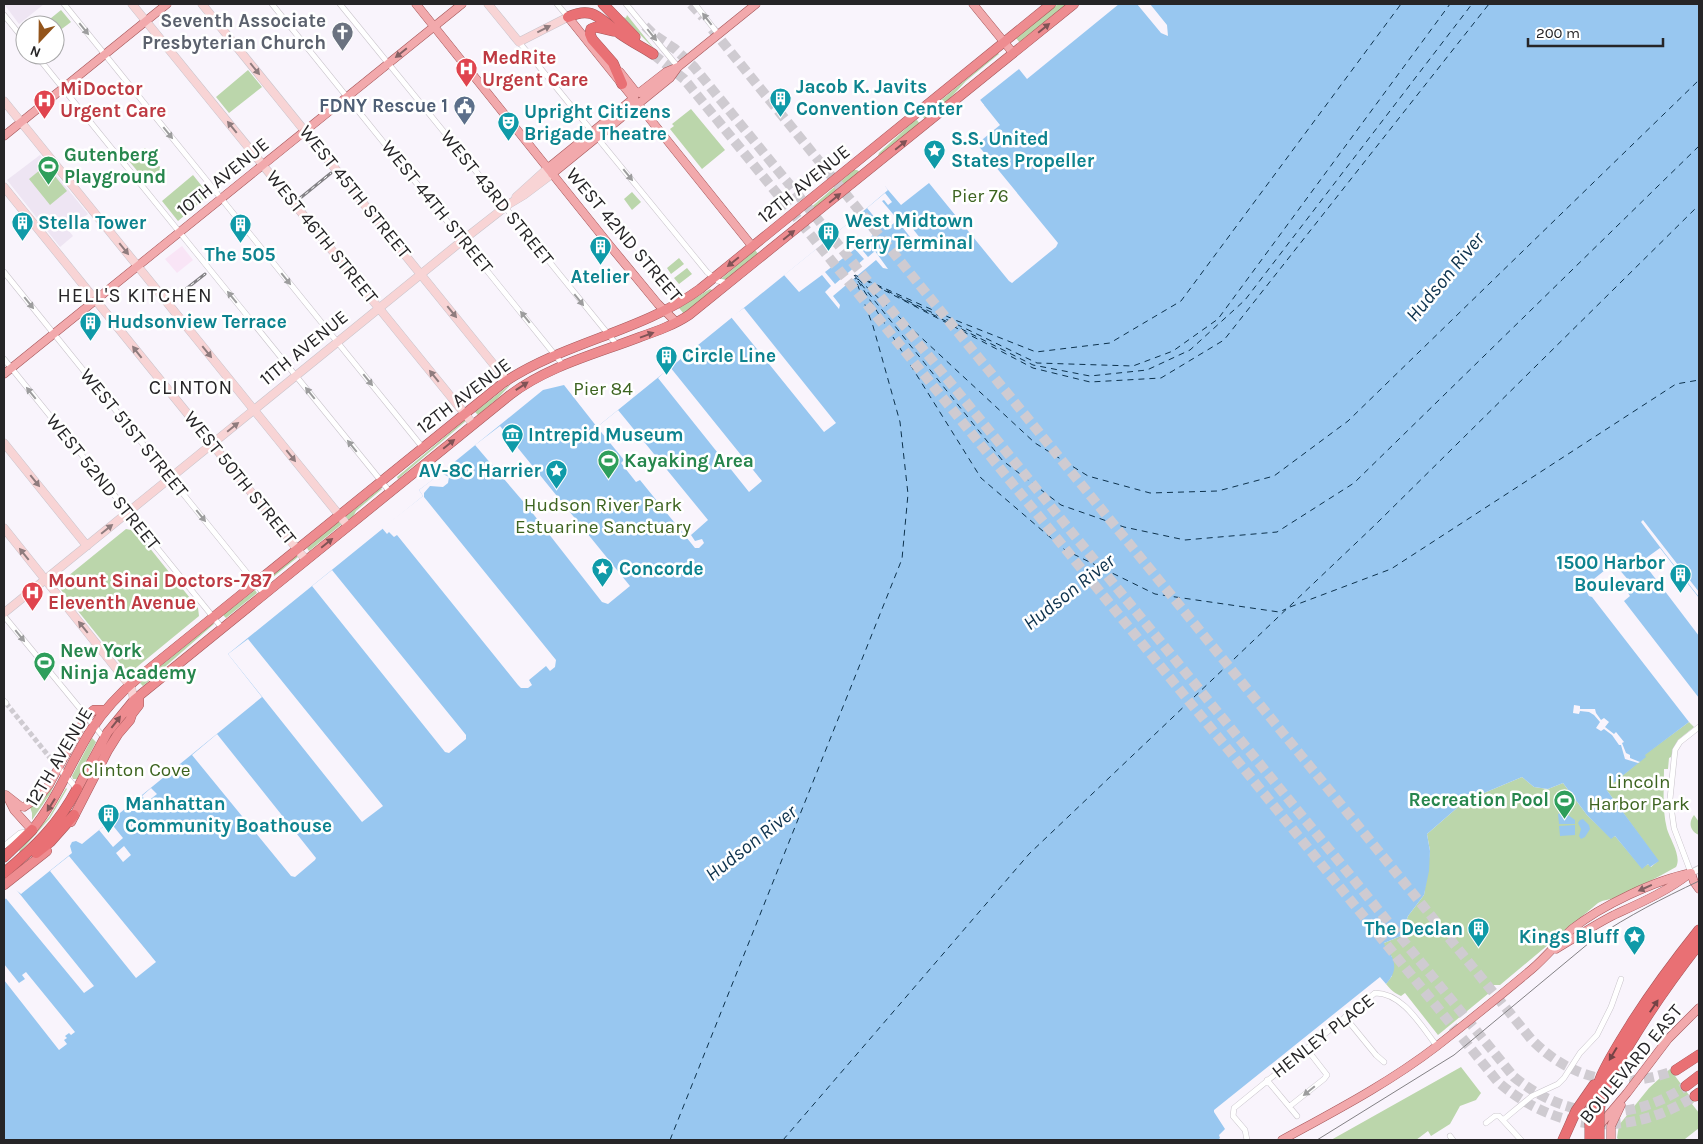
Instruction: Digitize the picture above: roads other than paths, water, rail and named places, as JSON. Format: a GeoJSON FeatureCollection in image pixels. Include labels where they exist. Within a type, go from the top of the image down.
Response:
{"type":"FeatureCollection","features":[{"type":"Feature","properties":{"kind":"highway"},"geometry":{"type":"LineString","coordinates":[[568,17],[582,13],[594,14],[619,33],[653,54],[603,4]]}},
{"type":"Feature","properties":{"kind":"highway","name":"12TH AVENUE"},"geometry":{"type":"LineString","coordinates":[[32,830],[46,812],[94,726],[105,710],[130,685],[213,617],[507,381],[556,355],[664,310],[692,295],[1049,4]]}},
{"type":"Feature","properties":{"kind":"highway","name":"12TH AVENUE"},"geometry":{"type":"LineString","coordinates":[[77,789],[104,738],[118,718],[136,698],[473,424],[519,388],[562,365],[617,346],[676,322],[700,307],[1074,4]]}},
{"type":"Feature","properties":{"kind":"highway"},"geometry":{"type":"LineString","coordinates":[[619,33],[598,27],[592,28],[590,31],[592,38],[613,64],[622,84]]}},
{"type":"Feature","properties":{"kind":"highway"},"geometry":{"type":"LineString","coordinates":[[913,116],[920,118],[926,124]]}},
{"type":"Feature","properties":{"kind":"highway"},"geometry":{"type":"LineString","coordinates":[[872,150],[876,165]]}},
{"type":"Feature","properties":{"kind":"highway"},"geometry":{"type":"LineString","coordinates":[[392,473],[400,484]]}},
{"type":"Feature","properties":{"kind":"highway"},"geometry":{"type":"LineString","coordinates":[[4,885],[54,844],[66,830],[111,745],[139,705],[136,698]]}},
{"type":"Feature","properties":{"kind":"highway"},"geometry":{"type":"LineString","coordinates":[[86,717],[94,710],[105,710]]}},
{"type":"Feature","properties":{"kind":"highway"},"geometry":{"type":"LineString","coordinates":[[4,873],[32,850],[51,830],[77,789]]}},
{"type":"Feature","properties":{"kind":"highway"},"geometry":{"type":"LineString","coordinates":[[17,862],[41,850],[74,815]]}},
{"type":"Feature","properties":{"kind":"highway"},"geometry":{"type":"LineString","coordinates":[[4,857],[32,830]]}},
{"type":"Feature","properties":{"kind":"highway"},"geometry":{"type":"LineString","coordinates":[[1593,1139],[1606,1088],[1614,1069],[1699,930]]}},
{"type":"Feature","properties":{"kind":"highway"},"geometry":{"type":"LineString","coordinates":[[1562,1140],[1580,1104],[1600,1076],[1640,1010],[1684,956],[1699,944]]}},
{"type":"Feature","properties":{"kind":"highway"},"geometry":{"type":"LineString","coordinates":[[1676,1070],[1699,1055]]}},
{"type":"Feature","properties":{"kind":"highway"},"geometry":{"type":"LineString","coordinates":[[1593,1139],[1590,1122],[1592,1100],[1600,1076]]}},
{"type":"Feature","properties":{"kind":"highway"},"geometry":{"type":"LineString","coordinates":[[1686,1086],[1699,1076]]}},
{"type":"Feature","properties":{"kind":"main road","name":"WEST 46TH STREET"},"geometry":{"type":"LineString","coordinates":[[132,4],[473,424]]}},
{"type":"Feature","properties":{"kind":"main road"},"geometry":{"type":"LineString","coordinates":[[4,136],[167,4]]}},
{"type":"Feature","properties":{"kind":"main road","name":"WEST 45TH STREET"},"geometry":{"type":"LineString","coordinates":[[202,4],[507,381]]}},
{"type":"Feature","properties":{"kind":"main road","name":"WEST 42ND STREET"},"geometry":{"type":"LineString","coordinates":[[416,4],[550,171],[664,310],[676,322]]}},
{"type":"Feature","properties":{"kind":"main road","name":"10TH AVENUE"},"geometry":{"type":"LineString","coordinates":[[4,374],[462,4]]}},
{"type":"Feature","properties":{"kind":"main road"},"geometry":{"type":"LineString","coordinates":[[488,4],[519,42],[568,17],[622,84],[637,98]]}},
{"type":"Feature","properties":{"kind":"main road","name":"11TH AVENUE"},"geometry":{"type":"LineString","coordinates":[[637,98],[670,78],[678,67],[756,4]]}},
{"type":"Feature","properties":{"kind":"main road"},"geometry":{"type":"LineString","coordinates":[[973,4],[1014,53]]}},
{"type":"Feature","properties":{"kind":"main road"},"geometry":{"type":"LineString","coordinates":[[613,64],[637,98],[752,246]]}},
{"type":"Feature","properties":{"kind":"main road","name":"11TH AVENUE"},"geometry":{"type":"LineString","coordinates":[[4,614],[463,240],[524,195],[666,72],[678,67]]}},
{"type":"Feature","properties":{"kind":"main road"},"geometry":{"type":"LineString","coordinates":[[4,101],[348,526]]}},
{"type":"Feature","properties":{"kind":"main road","name":"WEST 50TH STREET"},"geometry":{"type":"LineString","coordinates":[[4,187],[306,560]]}},
{"type":"Feature","properties":{"kind":"main road"},"geometry":{"type":"LineString","coordinates":[[4,443],[86,546]]}},
{"type":"Feature","properties":{"kind":"main road"},"geometry":{"type":"LineString","coordinates":[[4,528],[130,685],[136,698]]}},
{"type":"Feature","properties":{"kind":"main road","name":"12TH AVENUE"},"geometry":{"type":"LineString","coordinates":[[5,794],[20,806],[26,806],[44,792],[86,717]]}},
{"type":"Feature","properties":{"kind":"main road"},"geometry":{"type":"LineString","coordinates":[[5,794],[14,810],[32,830]]}},
{"type":"Feature","properties":{"kind":"main road"},"geometry":{"type":"LineString","coordinates":[[1691,873],[1699,882]]}},
{"type":"Feature","properties":{"kind":"main road"},"geometry":{"type":"LineString","coordinates":[[1691,873],[1699,889]]}},
{"type":"Feature","properties":{"kind":"main road"},"geometry":{"type":"LineString","coordinates":[[1282,1140],[1381,1085],[1437,1046],[1550,953],[1572,930],[1600,910],[1673,876],[1691,873]]}},
{"type":"Feature","properties":{"kind":"main road"},"geometry":{"type":"LineString","coordinates":[[1550,953],[1597,924],[1657,895],[1691,873]]}},
{"type":"Feature","properties":{"kind":"main road"},"geometry":{"type":"LineString","coordinates":[[1597,924],[1602,916],[1600,910]]}},
{"type":"Feature","properties":{"kind":"main road","name":"BOULEVARD EAST"},"geometry":{"type":"LineString","coordinates":[[1593,1139],[1668,1039],[1699,1008]]}},
{"type":"Feature","properties":{"kind":"main road"},"geometry":{"type":"LineString","coordinates":[[1610,1140],[1610,1129],[1627,1093]]}},
{"type":"Feature","properties":{"kind":"street"},"geometry":{"type":"LineString","coordinates":[[64,4],[423,448]]}},
{"type":"Feature","properties":{"kind":"street","name":"WEST 44TH STREET"},"geometry":{"type":"LineString","coordinates":[[272,4],[556,355],[562,365]]}},
{"type":"Feature","properties":{"kind":"street","name":"WEST 43RD STREET"},"geometry":{"type":"LineString","coordinates":[[340,4],[459,151],[507,206],[617,346]]}},
{"type":"Feature","properties":{"kind":"street"},"geometry":{"type":"LineString","coordinates":[[557,4],[568,17]]}},
{"type":"Feature","properties":{"kind":"street"},"geometry":{"type":"LineString","coordinates":[[626,4],[678,67]]}},
{"type":"Feature","properties":{"kind":"street"},"geometry":{"type":"LineString","coordinates":[[695,4],[718,34]]}},
{"type":"Feature","properties":{"kind":"street"},"geometry":{"type":"LineString","coordinates":[[4,15],[15,29]]}},
{"type":"Feature","properties":{"kind":"street"},"geometry":{"type":"LineString","coordinates":[[519,42],[707,272],[720,282],[730,283]]}},
{"type":"Feature","properties":{"kind":"street"},"geometry":{"type":"LineString","coordinates":[[44,65],[390,492]]}},
{"type":"Feature","properties":{"kind":"street","name":"WEST 51ST STREET"},"geometry":{"type":"LineString","coordinates":[[4,272],[264,594]]}},
{"type":"Feature","properties":{"kind":"street","name":"WEST 52ND STREET"},"geometry":{"type":"LineString","coordinates":[[4,359],[222,628]]}},
{"type":"Feature","properties":{"kind":"street"},"geometry":{"type":"LineString","coordinates":[[4,614],[86,717],[111,745]]}},
{"type":"Feature","properties":{"kind":"street"},"geometry":{"type":"LineString","coordinates":[[1699,727],[1680,742],[1676,750],[1670,799],[1674,828],[1691,873],[1699,869]]}},
{"type":"Feature","properties":{"kind":"street"},"geometry":{"type":"LineString","coordinates":[[51,759],[77,789]]}},
{"type":"Feature","properties":{"kind":"street","name":"12TH AVENUE"},"geometry":{"type":"LineString","coordinates":[[4,846],[20,833],[32,830]]}},
{"type":"Feature","properties":{"kind":"street"},"geometry":{"type":"LineString","coordinates":[[1503,1120],[1532,1096],[1558,1084],[1564,1078],[1580,1053],[1597,1035],[1611,1007],[1621,979]]}},
{"type":"Feature","properties":{"kind":"street","name":"HENLEY PLACE"},"geometry":{"type":"LineString","coordinates":[[1247,1140],[1245,1130],[1233,1116],[1234,1108],[1375,993],[1389,995],[1401,1001],[1437,1046]]}},
{"type":"Feature","properties":{"kind":"street"},"geometry":{"type":"LineString","coordinates":[[1345,1017],[1384,1062]]}},
{"type":"Feature","properties":{"kind":"street"},"geometry":{"type":"LineString","coordinates":[[1290,1106],[1327,1075],[1306,1048]]}},
{"type":"Feature","properties":{"kind":"street"},"geometry":{"type":"LineString","coordinates":[[1267,1080],[1297,1116]]}},
{"type":"Feature","properties":{"kind":"street"},"geometry":{"type":"LineString","coordinates":[[1486,1123],[1497,1115],[1521,1140]]}},
{"type":"Feature","properties":{"kind":"water","name":"Hudson River"},"geometry":{"type":"Polygon","coordinates":[[[1119,4],[1699,4],[1699,598],[1660,548],[1642,561],[1699,636],[1699,698],[1624,601],[1630,596],[1624,587],[1630,582],[1617,567],[1613,569],[1610,566],[1584,587],[1589,596],[1592,597],[1689,722],[1645,755],[1646,757],[1606,789],[1659,861],[1650,867],[1648,864],[1642,869],[1615,836],[1611,839],[1587,815],[1563,783],[1548,789],[1534,787],[1522,777],[1465,801],[1427,834],[1430,851],[1429,871],[1424,895],[1408,916],[1401,936],[1384,943],[1394,965],[1394,972],[1386,984],[1380,977],[1214,1110],[1225,1129],[1219,1135],[1220,1138],[1218,1140],[4,1140],[4,900],[16,890],[21,894],[72,853],[70,846],[72,842],[76,841],[82,844],[262,697],[228,654],[423,496],[419,490],[543,390],[564,385],[597,427],[867,208],[888,190],[885,186],[984,105],[980,100],[1019,69],[1027,79],[1119,4]]]}},
{"type":"Feature","properties":{"kind":"water","name":"Recreation Pool"},"geometry":{"type":"Polygon","coordinates":[[[1561,813],[1575,820],[1575,824],[1559,824],[1558,814],[1561,813]]]}},
{"type":"Feature","properties":{"kind":"water"},"geometry":{"type":"Polygon","coordinates":[[[1583,819],[1590,829],[1585,837],[1581,839],[1579,836],[1581,829],[1578,823],[1583,819]]]}},
{"type":"Feature","properties":{"kind":"water"},"geometry":{"type":"Polygon","coordinates":[[[1575,825],[1575,835],[1560,836],[1559,826],[1575,825]]]}},
{"type":"Feature","properties":{"kind":"tunnel"},"geometry":{"type":"LineString","coordinates":[[691,4],[703,17]]}},
{"type":"Feature","properties":{"kind":"tunnel"},"geometry":{"type":"LineString","coordinates":[[645,26],[675,49],[694,67],[1514,1077],[1534,1091],[1555,1102],[1577,1109],[1598,1112],[1621,1111],[1643,1107],[1686,1086]]}},
{"type":"Feature","properties":{"kind":"tunnel"},"geometry":{"type":"LineString","coordinates":[[712,29],[1531,1039],[1546,1053],[1563,1064],[1598,1078],[1636,1080],[1676,1070]]}},
{"type":"Feature","properties":{"kind":"tunnel"},"geometry":{"type":"LineString","coordinates":[[653,54],[684,79],[1498,1082],[1521,1099],[1544,1112],[1569,1120],[1594,1124],[1645,1119],[1670,1110],[1695,1096]]}},
{"type":"Feature","properties":{"kind":"tunnel"},"geometry":{"type":"LineString","coordinates":[[6,703],[51,759]]}},
{"type":"Feature","properties":{"kind":"tram line"},"geometry":{"type":"LineString","coordinates":[[1317,1140],[1454,1055],[1595,938],[1646,908],[1699,881]]}},
{"type":"Feature","properties":{"kind":"railway"},"geometry":{"type":"LineString","coordinates":[[299,199],[331,173]]}},
{"type":"Feature","properties":{"kind":"railway"},"geometry":{"type":"LineString","coordinates":[[172,300],[205,274]]}},
{"type":"Feature","properties":{"kind":"place","name":"Seventh Associate Presbyterian Church"},"geometry":{"type":"Point","coordinates":[342,51]}},
{"type":"Feature","properties":{"kind":"place","name":"MedRite Urgent Care"},"geometry":{"type":"Point","coordinates":[466,88]}},
{"type":"Feature","properties":{"kind":"place","name":"Jacob K. Javits Convention Center"},"geometry":{"type":"Point","coordinates":[780,117]}},
{"type":"Feature","properties":{"kind":"place","name":"MiDoctor Urgent Care"},"geometry":{"type":"Point","coordinates":[44,119]}},
{"type":"Feature","properties":{"kind":"place","name":"FDNY Rescue 1"},"geometry":{"type":"Point","coordinates":[464,125]}},
{"type":"Feature","properties":{"kind":"place","name":"Upright Citizens Brigade Theatre"},"geometry":{"type":"Point","coordinates":[508,142]}},
{"type":"Feature","properties":{"kind":"place","name":"S.S. United States Propeller"},"geometry":{"type":"Point","coordinates":[935,169]}},
{"type":"Feature","properties":{"kind":"place","name":"Gutenberg Playground"},"geometry":{"type":"Point","coordinates":[48,185]}},
{"type":"Feature","properties":{"kind":"place","name":"Stella Tower"},"geometry":{"type":"Point","coordinates":[22,242]}},
{"type":"Feature","properties":{"kind":"place","name":"The 505"},"geometry":{"type":"Point","coordinates":[240,243]}},
{"type":"Feature","properties":{"kind":"place","name":"West Midtown Ferry Terminal"},"geometry":{"type":"Point","coordinates":[829,251]}},
{"type":"Feature","properties":{"kind":"place","name":"Atelier"},"geometry":{"type":"Point","coordinates":[600,265]}},
{"type":"Feature","properties":{"kind":"place","name":"Hudsonview Terrace"},"geometry":{"type":"Point","coordinates":[91,341]}},
{"type":"Feature","properties":{"kind":"place","name":"Circle Line"},"geometry":{"type":"Point","coordinates":[666,375]}},
{"type":"Feature","properties":{"kind":"place","name":"Intrepid Museum"},"geometry":{"type":"Point","coordinates":[512,454]}},
{"type":"Feature","properties":{"kind":"place","name":"Kayaking Area"},"geometry":{"type":"Point","coordinates":[608,480]}},
{"type":"Feature","properties":{"kind":"place","name":"AV-8C Harrier"},"geometry":{"type":"Point","coordinates":[557,490]}},
{"type":"Feature","properties":{"kind":"place","name":"Concorde"},"geometry":{"type":"Point","coordinates":[603,588]}},
{"type":"Feature","properties":{"kind":"place","name":"1500 Harbor Boulevard"},"geometry":{"type":"Point","coordinates":[1681,593]}},
{"type":"Feature","properties":{"kind":"place","name":"Mount Sinai Doctors-787 Eleventh Avenue"},"geometry":{"type":"Point","coordinates":[32,611]}},
{"type":"Feature","properties":{"kind":"place","name":"New York Ninja Academy"},"geometry":{"type":"Point","coordinates":[44,681]}},
{"type":"Feature","properties":{"kind":"place","name":"Recreation Pool"},"geometry":{"type":"Point","coordinates":[1565,819]}},
{"type":"Feature","properties":{"kind":"place","name":"Manhattan Community Boathouse"},"geometry":{"type":"Point","coordinates":[109,834]}},
{"type":"Feature","properties":{"kind":"place","name":"The Declan"},"geometry":{"type":"Point","coordinates":[1479,948]}},
{"type":"Feature","properties":{"kind":"place","name":"Kings Bluff"},"geometry":{"type":"Point","coordinates":[1635,956]}},
{"type":"Feature","properties":{"kind":"district","name":"HELL'S KITCHEN"},"geometry":{"type":"Point","coordinates":[135,295]}},
{"type":"Feature","properties":{"kind":"district","name":"CLINTON"},"geometry":{"type":"Point","coordinates":[191,387]}},
{"type":"Feature","properties":{"kind":"park label","name":"Pier 76"},"geometry":{"type":"Point","coordinates":[980,196]}},
{"type":"Feature","properties":{"kind":"park label","name":"Pier 84"},"geometry":{"type":"Point","coordinates":[603,389]}},
{"type":"Feature","properties":{"kind":"park label","name":"Hudson River Park Estuarine Sanctuary"},"geometry":{"type":"Point","coordinates":[603,516]}},
{"type":"Feature","properties":{"kind":"park label","name":"Clinton Cove"},"geometry":{"type":"Point","coordinates":[136,770]}},
{"type":"Feature","properties":{"kind":"park label","name":"Lincoln Harbor Park"},"geometry":{"type":"Point","coordinates":[1639,793]}}]}
